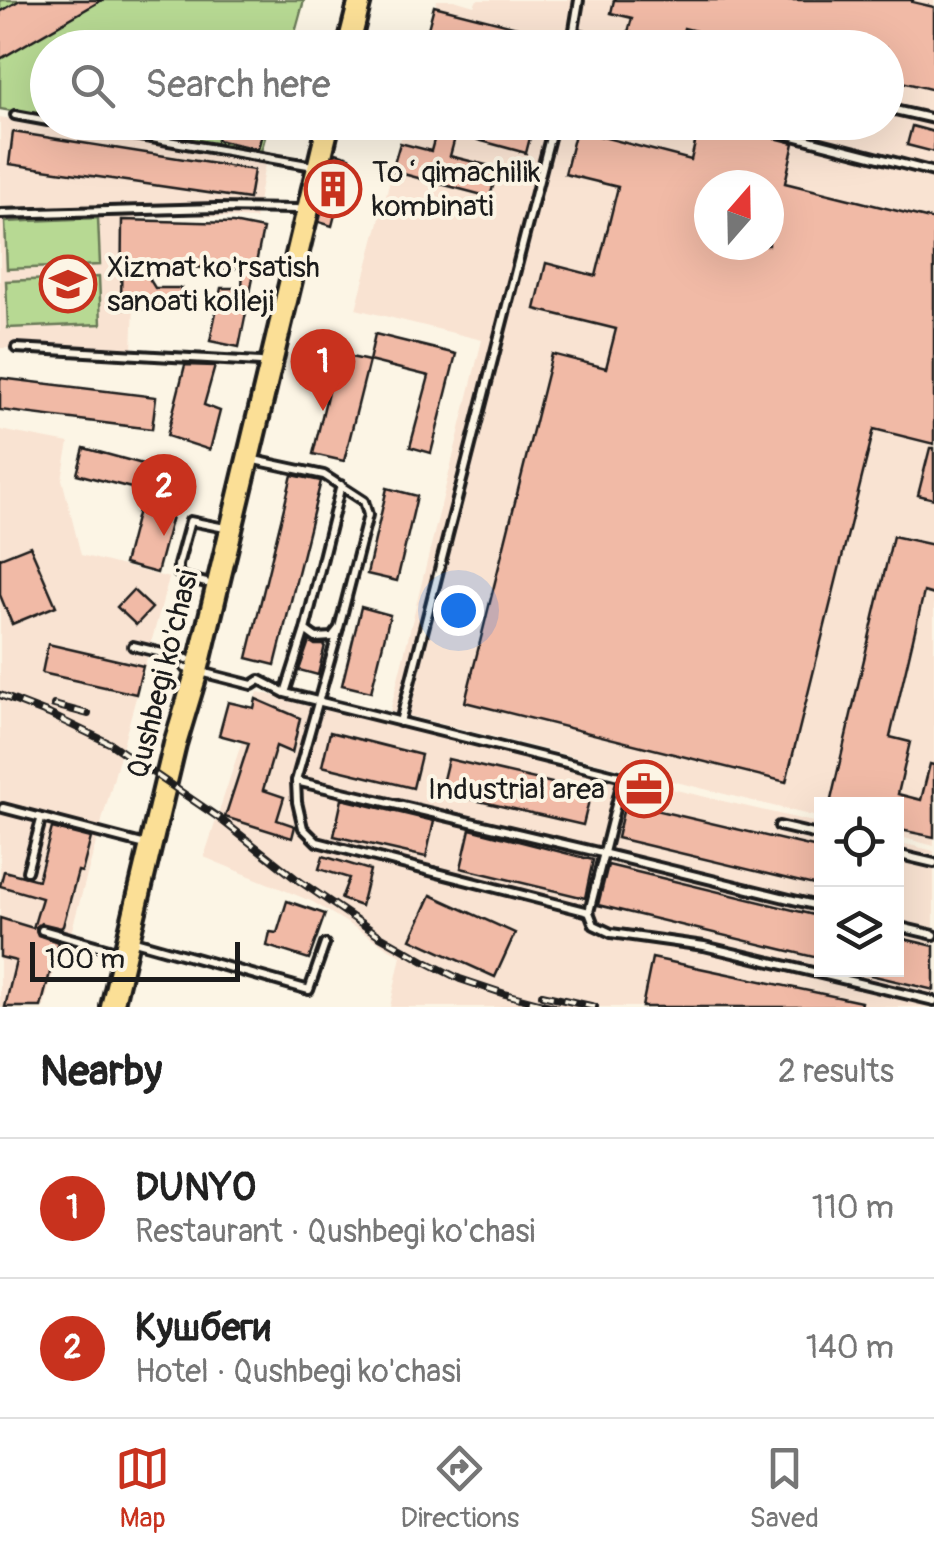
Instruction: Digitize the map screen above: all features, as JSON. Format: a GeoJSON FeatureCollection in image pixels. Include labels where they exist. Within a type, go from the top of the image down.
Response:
{"type":"FeatureCollection","features":[{"type":"Feature","properties":{"kind":"main road"},"geometry":{"type":"LineString","coordinates":[[342,30],[349,0]]}},
{"type":"Feature","properties":{"kind":"main road"},"geometry":{"type":"LineString","coordinates":[[352,30],[360,0]]}},
{"type":"Feature","properties":{"kind":"main road","name":"Qushbegi ko'chasi"},"geometry":{"type":"LineString","coordinates":[[112,1007],[142,844],[248,458],[314,140]]}},
{"type":"Feature","properties":{"kind":"main road","name":"Qushbegi ko'chasi"},"geometry":{"type":"LineString","coordinates":[[102,1007],[175,744],[206,583],[260,362],[325,140]]}},
{"type":"Feature","properties":{"kind":"lane"},"geometry":{"type":"LineString","coordinates":[[575,30],[580,0]]}},
{"type":"Feature","properties":{"kind":"lane"},"geometry":{"type":"LineString","coordinates":[[904,112],[934,119]]}},
{"type":"Feature","properties":{"kind":"lane"},"geometry":{"type":"LineString","coordinates":[[14,115],[30,118]]}},
{"type":"Feature","properties":{"kind":"lane"},"geometry":{"type":"LineString","coordinates":[[163,140],[308,165]]}},
{"type":"Feature","properties":{"kind":"lane"},"geometry":{"type":"LineString","coordinates":[[400,722],[549,140]]}},
{"type":"Feature","properties":{"kind":"lane"},"geometry":{"type":"LineString","coordinates":[[810,140],[934,172]]}},
{"type":"Feature","properties":{"kind":"lane"},"geometry":{"type":"LineString","coordinates":[[0,214],[297,209]]}},
{"type":"Feature","properties":{"kind":"lane"},"geometry":{"type":"LineString","coordinates":[[16,348],[260,362]]}},
{"type":"Feature","properties":{"kind":"lane"},"geometry":{"type":"LineString","coordinates":[[248,458],[324,476],[364,500],[368,514],[296,782],[302,828],[317,842],[589,912]]}},
{"type":"Feature","properties":{"kind":"lane"},"geometry":{"type":"LineString","coordinates":[[286,693],[341,486]]}},
{"type":"Feature","properties":{"kind":"lane"},"geometry":{"type":"LineString","coordinates":[[206,583],[183,577],[178,573],[178,565],[190,521],[220,527]]}},
{"type":"Feature","properties":{"kind":"lane"},"geometry":{"type":"LineString","coordinates":[[305,630],[316,638],[326,639],[339,628]]}},
{"type":"Feature","properties":{"kind":"lane"},"geometry":{"type":"LineString","coordinates":[[133,646],[252,685],[260,680],[318,702],[623,777],[589,912],[594,924],[611,933],[704,946],[934,1001]]}},
{"type":"Feature","properties":{"kind":"lane"},"geometry":{"type":"LineString","coordinates":[[296,782],[814,905]]}},
{"type":"Feature","properties":{"kind":"lane"},"geometry":{"type":"LineString","coordinates":[[3,808],[142,844]]}},
{"type":"Feature","properties":{"kind":"lane"},"geometry":{"type":"LineString","coordinates":[[27,872],[41,820]]}},
{"type":"Feature","properties":{"kind":"lane"},"geometry":{"type":"LineString","coordinates":[[779,826],[814,834]]}},
{"type":"Feature","properties":{"kind":"lane"},"geometry":{"type":"LineString","coordinates":[[904,856],[934,863]]}},
{"type":"Feature","properties":{"kind":"lane"},"geometry":{"type":"LineString","coordinates":[[904,928],[934,935]]}},
{"type":"Feature","properties":{"kind":"lane"},"geometry":{"type":"LineString","coordinates":[[42,930],[309,990],[325,944]]}},
{"type":"Feature","properties":{"kind":"shaded area"},"geometry":{"type":"Polygon","coordinates":[[[437,0],[474,6],[477,0],[934,0],[934,846],[904,838],[904,797],[814,797],[814,816],[390,711],[482,340],[356,309],[401,140],[904,140],[904,30],[429,30],[437,0]]]}},
{"type":"Feature","properties":{"kind":"shaded area","name":"Xizmat ko'rsatish sanoati kolleji"},"geometry":{"type":"Polygon","coordinates":[[[0,117],[30,122],[30,140],[130,140],[265,164],[255,219],[138,212],[132,351],[0,348],[0,117]]]}},
{"type":"Feature","properties":{"kind":"shaded area"},"geometry":{"type":"Polygon","coordinates":[[[0,430],[69,443],[62,479],[81,555],[169,578],[71,933],[49,927],[64,933],[44,1007],[0,1007],[0,430]]]}},
{"type":"Feature","properties":{"kind":"shaded area"},"geometry":{"type":"Polygon","coordinates":[[[258,692],[814,822],[814,977],[904,977],[904,844],[934,851],[934,1007],[390,1007],[401,956],[313,902],[204,857],[258,692]]]}},
{"type":"Feature","properties":{"kind":"green space"},"geometry":{"type":"Polygon","coordinates":[[[0,0],[304,0],[296,30],[30,30],[30,114],[0,109],[0,0]]]}},
{"type":"Feature","properties":{"kind":"green space"},"geometry":{"type":"Polygon","coordinates":[[[175,140],[264,140],[260,155],[175,140]]]}},
{"type":"Feature","properties":{"kind":"green space"},"geometry":{"type":"Polygon","coordinates":[[[98,218],[100,265],[7,269],[5,222],[98,218]]]}},
{"type":"Feature","properties":{"kind":"green space"},"geometry":{"type":"Polygon","coordinates":[[[99,277],[101,324],[8,328],[6,281],[99,277]]]}},
{"type":"Feature","properties":{"kind":"building"},"geometry":{"type":"Polygon","coordinates":[[[20,0],[102,0],[50,30],[30,30],[30,42],[0,59],[0,12],[20,0]]]}},
{"type":"Feature","properties":{"kind":"building"},"geometry":{"type":"Polygon","coordinates":[[[614,0],[913,0],[934,7],[934,90],[904,82],[904,30],[629,30],[632,18],[611,13],[614,0]]]}},
{"type":"Feature","properties":{"kind":"building"},"geometry":{"type":"Polygon","coordinates":[[[434,6],[525,29],[525,30],[428,30],[434,6]]]}},
{"type":"Feature","properties":{"kind":"building"},"geometry":{"type":"Polygon","coordinates":[[[912,126],[934,132],[934,152],[907,145],[912,126]]]}},
{"type":"Feature","properties":{"kind":"building"},"geometry":{"type":"Polygon","coordinates":[[[13,132],[30,135],[30,140],[64,140],[254,170],[249,199],[9,164],[13,132]]]}},
{"type":"Feature","properties":{"kind":"building"},"geometry":{"type":"Polygon","coordinates":[[[217,140],[260,140],[258,149],[217,140]]]}},
{"type":"Feature","properties":{"kind":"building"},"geometry":{"type":"Polygon","coordinates":[[[434,140],[454,140],[450,156],[498,168],[490,197],[392,171],[400,143],[431,151],[434,140]]]}},
{"type":"Feature","properties":{"kind":"building"},"geometry":{"type":"Polygon","coordinates":[[[478,140],[529,140],[526,153],[478,140]]]}},
{"type":"Feature","properties":{"kind":"building"},"geometry":{"type":"Polygon","coordinates":[[[574,140],[614,140],[691,160],[696,140],[782,140],[794,143],[785,183],[934,220],[934,444],[874,429],[786,782],[465,702],[552,354],[606,368],[616,329],[535,309],[546,263],[596,276],[618,187],[565,174],[574,140]]]}},
{"type":"Feature","properties":{"kind":"building","name":"Toʻqimachilik kombinati"},"geometry":{"type":"Polygon","coordinates":[[[336,153],[350,157],[332,226],[319,222],[336,153]]]}},
{"type":"Feature","properties":{"kind":"building"},"geometry":{"type":"Polygon","coordinates":[[[122,220],[233,223],[263,229],[239,347],[210,341],[221,288],[242,288],[243,269],[150,266],[150,280],[155,288],[181,288],[180,309],[121,309],[122,220]]]}},
{"type":"Feature","properties":{"kind":"building"},"geometry":{"type":"Polygon","coordinates":[[[375,334],[456,354],[431,453],[410,447],[429,376],[369,361],[375,334]]]}},
{"type":"Feature","properties":{"kind":"building"},"geometry":{"type":"Polygon","coordinates":[[[337,354],[369,361],[344,461],[313,454],[337,354]]]}},
{"type":"Feature","properties":{"kind":"building"},"geometry":{"type":"Polygon","coordinates":[[[185,365],[215,366],[204,405],[220,411],[210,450],[167,436],[185,365]]]}},
{"type":"Feature","properties":{"kind":"building"},"geometry":{"type":"Polygon","coordinates":[[[0,378],[156,397],[152,429],[0,410],[0,378]]]}},
{"type":"Feature","properties":{"kind":"building"},"geometry":{"type":"Polygon","coordinates":[[[84,448],[183,475],[157,573],[124,564],[143,491],[77,474],[84,448]]]}},
{"type":"Feature","properties":{"kind":"building"},"geometry":{"type":"Polygon","coordinates":[[[930,448],[934,448],[934,499],[918,495],[930,448]]]}},
{"type":"Feature","properties":{"kind":"building"},"geometry":{"type":"Polygon","coordinates":[[[292,475],[321,481],[275,665],[247,658],[292,475]]]}},
{"type":"Feature","properties":{"kind":"building"},"geometry":{"type":"Polygon","coordinates":[[[387,488],[417,496],[397,581],[367,574],[387,488]]]}},
{"type":"Feature","properties":{"kind":"building"},"geometry":{"type":"Polygon","coordinates":[[[893,536],[934,545],[934,595],[924,592],[890,737],[910,742],[898,794],[921,800],[930,764],[934,765],[934,837],[904,831],[904,797],[832,797],[893,536]]]}},
{"type":"Feature","properties":{"kind":"building"},"geometry":{"type":"Polygon","coordinates":[[[30,546],[56,606],[12,624],[0,595],[0,558],[30,546]]]}},
{"type":"Feature","properties":{"kind":"building"},"geometry":{"type":"Polygon","coordinates":[[[133,590],[152,608],[136,625],[117,607],[133,590]]]}},
{"type":"Feature","properties":{"kind":"building"},"geometry":{"type":"Polygon","coordinates":[[[361,607],[390,615],[371,692],[342,685],[361,607]]]}},
{"type":"Feature","properties":{"kind":"building"},"geometry":{"type":"Polygon","coordinates":[[[309,641],[325,645],[318,675],[299,670],[309,641]]]}},
{"type":"Feature","properties":{"kind":"building"},"geometry":{"type":"Polygon","coordinates":[[[48,644],[143,666],[136,694],[42,673],[48,644]]]}},
{"type":"Feature","properties":{"kind":"building"},"geometry":{"type":"Polygon","coordinates":[[[256,699],[300,718],[292,753],[276,746],[263,790],[284,797],[277,820],[295,826],[292,838],[225,817],[249,743],[219,735],[228,702],[254,708],[256,699]]]}},
{"type":"Feature","properties":{"kind":"building"},"geometry":{"type":"Polygon","coordinates":[[[330,732],[421,755],[413,788],[322,766],[330,732]]]}},
{"type":"Feature","properties":{"kind":"building"},"geometry":{"type":"Polygon","coordinates":[[[448,759],[591,792],[583,825],[440,792],[448,759]]]}},
{"type":"Feature","properties":{"kind":"building"},"geometry":{"type":"Polygon","coordinates":[[[342,799],[434,821],[426,857],[334,836],[342,799]]]}},
{"type":"Feature","properties":{"kind":"building"},"geometry":{"type":"Polygon","coordinates":[[[625,803],[814,847],[814,885],[617,838],[625,803]]]}},
{"type":"Feature","properties":{"kind":"building"},"geometry":{"type":"Polygon","coordinates":[[[52,828],[91,838],[63,926],[41,923],[36,927],[38,935],[58,942],[41,1007],[5,1007],[16,961],[0,957],[0,918],[33,928],[42,898],[0,886],[4,871],[38,880],[52,828]]]}},
{"type":"Feature","properties":{"kind":"building"},"geometry":{"type":"Polygon","coordinates":[[[470,829],[593,860],[585,898],[461,868],[470,829]]]}},
{"type":"Feature","properties":{"kind":"building"},"geometry":{"type":"Polygon","coordinates":[[[323,856],[370,870],[361,906],[341,899],[349,878],[319,869],[323,856]]]}},
{"type":"Feature","properties":{"kind":"building"},"geometry":{"type":"Polygon","coordinates":[[[608,865],[814,915],[814,957],[598,905],[608,865]]]}},
{"type":"Feature","properties":{"kind":"building"},"geometry":{"type":"Polygon","coordinates":[[[431,895],[515,933],[495,977],[411,939],[431,895]]]}},
{"type":"Feature","properties":{"kind":"building"},"geometry":{"type":"Polygon","coordinates":[[[287,901],[325,914],[309,959],[267,946],[270,932],[277,933],[287,901]]]}},
{"type":"Feature","properties":{"kind":"building"},"geometry":{"type":"Polygon","coordinates":[[[904,939],[934,946],[934,990],[879,977],[904,977],[904,939]]]}},
{"type":"Feature","properties":{"kind":"building"},"geometry":{"type":"Polygon","coordinates":[[[652,958],[861,1002],[860,1007],[642,1007],[652,958]]]}},
{"type":"Feature","properties":{"kind":"railway"},"geometry":{"type":"LineString","coordinates":[[0,695],[111,744],[219,818],[295,878],[426,962],[460,979],[554,1007]]}},
{"type":"Feature","properties":{"kind":"railway"},"geometry":{"type":"LineString","coordinates":[[54,705],[88,714]]}},
{"type":"Feature","properties":{"kind":"railway"},"geometry":{"type":"LineString","coordinates":[[542,995],[595,1007]]}},
{"type":"Feature","properties":{"kind":"place","name":"Toʻqimachilik kombinati"},"geometry":{"type":"Point","coordinates":[333,189]}},
{"type":"Feature","properties":{"kind":"place","name":"Xizmat ko'rsatish sanoati kolleji"},"geometry":{"type":"Point","coordinates":[68,284]}},
{"type":"Feature","properties":{"kind":"place","name":"DUNYO"},"geometry":{"type":"Point","coordinates":[323,411]}},
{"type":"Feature","properties":{"kind":"place","name":"Кушбеги"},"geometry":{"type":"Point","coordinates":[164,536]}},
{"type":"Feature","properties":{"kind":"place","name":"Industrial area"},"geometry":{"type":"Point","coordinates":[644,789]}}]}
